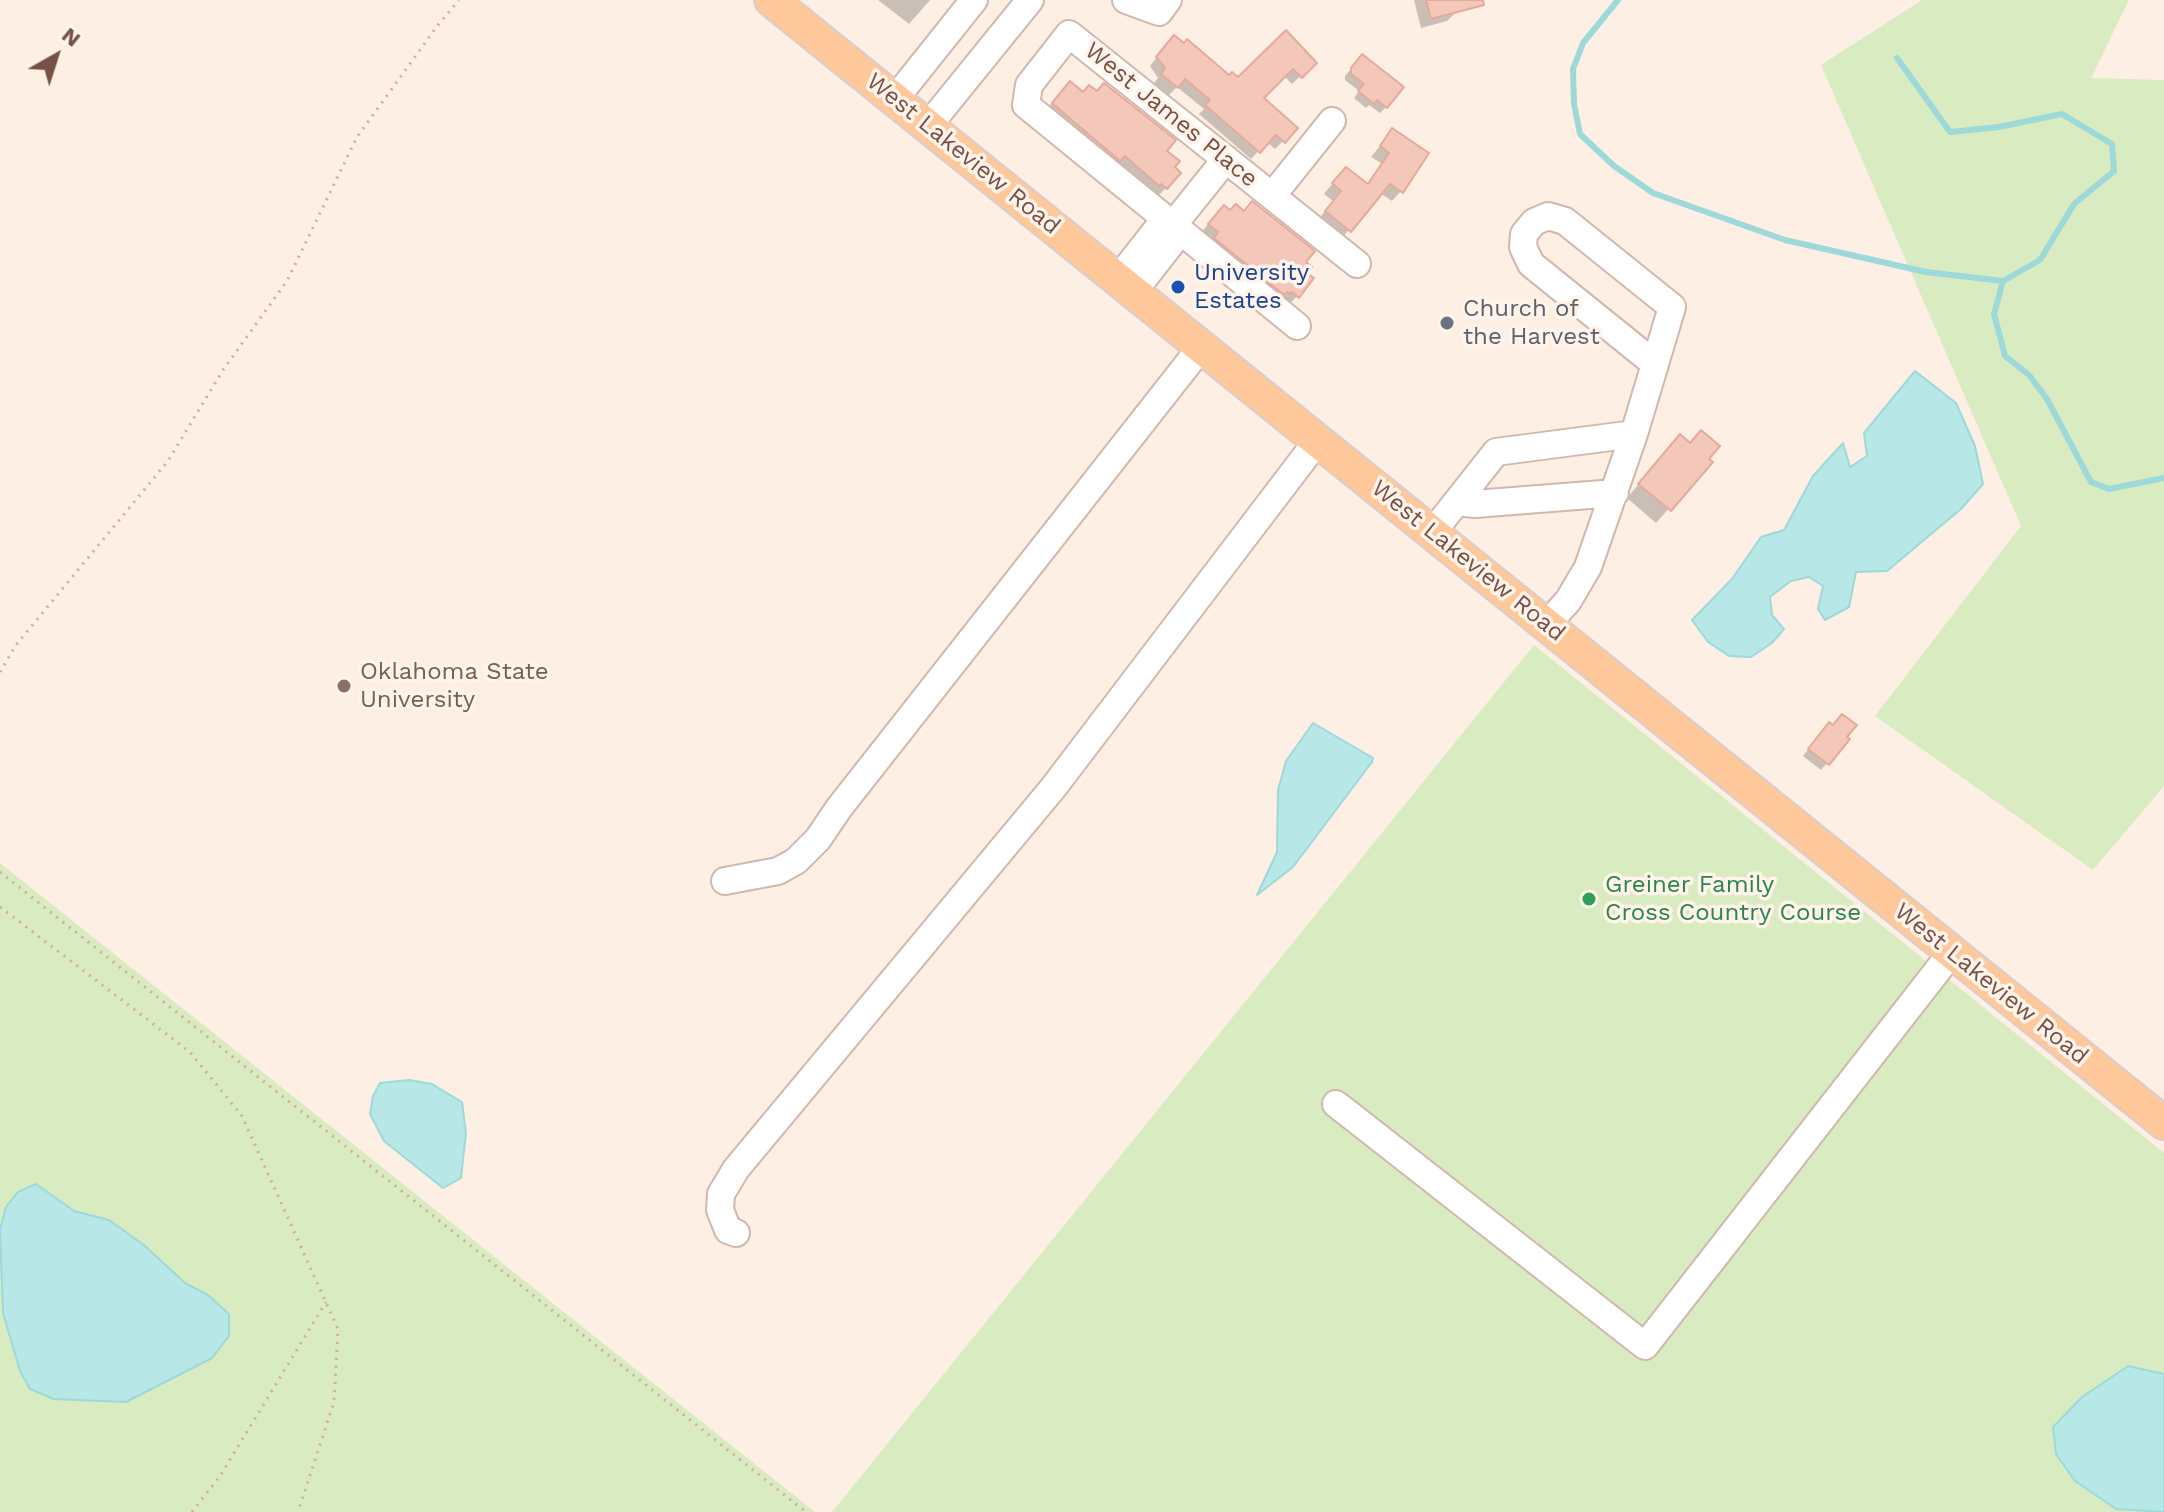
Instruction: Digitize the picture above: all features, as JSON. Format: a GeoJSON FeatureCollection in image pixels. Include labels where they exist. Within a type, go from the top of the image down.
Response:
{"type":"FeatureCollection","features":[{"type":"Feature","properties":{"kind":"main road","name":"West Lakeview Road"},"geometry":{"type":"LineString","coordinates":[[771,0],[2164,1123]]}},
{"type":"Feature","properties":{"kind":"street"},"geometry":{"type":"LineString","coordinates":[[895,99],[974,0]]}},
{"type":"Feature","properties":{"kind":"street"},"geometry":{"type":"LineString","coordinates":[[928,126],[1030,0]]}},
{"type":"Feature","properties":{"kind":"street"},"geometry":{"type":"LineString","coordinates":[[1126,0],[1164,6]]}},
{"type":"Feature","properties":{"kind":"street","name":"West James Place"},"geometry":{"type":"LineString","coordinates":[[1173,225],[1026,105],[1029,85],[1069,34],[1357,264]]}},
{"type":"Feature","properties":{"kind":"street","name":"West James Place"},"geometry":{"type":"LineString","coordinates":[[1272,196],[1332,121]]}},
{"type":"Feature","properties":{"kind":"street"},"geometry":{"type":"LineString","coordinates":[[1126,285],[1173,241],[1173,225],[1226,159]]}},
{"type":"Feature","properties":{"kind":"street"},"geometry":{"type":"LineString","coordinates":[[1546,625],[1568,601],[1588,567],[1615,493],[1634,434],[1655,364],[1672,307],[1565,221],[1548,216],[1534,222],[1524,234],[1523,247],[1531,264],[1655,364]]}},
{"type":"Feature","properties":{"kind":"street"},"geometry":{"type":"LineString","coordinates":[[1173,225],[1297,326]]}},
{"type":"Feature","properties":{"kind":"street"},"geometry":{"type":"LineString","coordinates":[[725,881],[778,871],[796,861],[818,839],[849,795],[1202,346]]}},
{"type":"Feature","properties":{"kind":"street"},"geometry":{"type":"LineString","coordinates":[[1432,533],[1496,452],[1634,434]]}},
{"type":"Feature","properties":{"kind":"street"},"geometry":{"type":"LineString","coordinates":[[736,1233],[728,1230],[720,1210],[721,1194],[736,1169],[1053,788],[1318,440]]}},
{"type":"Feature","properties":{"kind":"street"},"geometry":{"type":"LineString","coordinates":[[1457,502],[1475,504],[1615,493]]}},
{"type":"Feature","properties":{"kind":"street"},"geometry":{"type":"LineString","coordinates":[[1336,1104],[1645,1346],[1952,952]]}},
{"type":"Feature","properties":{"kind":"path"},"geometry":{"type":"LineString","coordinates":[[0,672],[16,645],[168,461],[223,370],[287,281],[357,137],[459,0]]}},
{"type":"Feature","properties":{"kind":"path"},"geometry":{"type":"LineString","coordinates":[[0,874],[806,1512]]}},
{"type":"Feature","properties":{"kind":"path"},"geometry":{"type":"LineString","coordinates":[[0,907],[190,1052],[242,1116],[338,1329],[334,1402],[298,1512]]}},
{"type":"Feature","properties":{"kind":"path"},"geometry":{"type":"LineString","coordinates":[[192,1512],[220,1476],[326,1302]]}},
{"type":"Feature","properties":{"kind":"green space"},"geometry":{"type":"Polygon","coordinates":[[[1922,0],[2129,0],[2091,78],[2164,80],[2164,786],[2093,870],[1875,716],[2021,526],[1821,65],[1922,0]]]}},
{"type":"Feature","properties":{"kind":"green space","name":"Greiner Family Cross Country Course"},"geometry":{"type":"Polygon","coordinates":[[[1534,645],[2164,1153],[2164,1512],[832,1512],[1534,645]]]}},
{"type":"Feature","properties":{"kind":"green space"},"geometry":{"type":"Polygon","coordinates":[[[0,863],[815,1512],[0,1512],[0,863]]]}},
{"type":"Feature","properties":{"kind":"water"},"geometry":{"type":"Polygon","coordinates":[[[1915,371],[1956,403],[1975,446],[1983,484],[1961,509],[1887,571],[1856,572],[1849,607],[1825,620],[1818,609],[1823,586],[1809,577],[1791,581],[1770,597],[1772,615],[1784,629],[1772,643],[1751,657],[1729,656],[1708,642],[1692,620],[1732,579],[1761,537],[1784,530],[1813,476],[1843,443],[1850,467],[1867,456],[1864,433],[1915,371]]]}},
{"type":"Feature","properties":{"kind":"water"},"geometry":{"type":"Polygon","coordinates":[[[1313,723],[1373,758],[1372,762],[1293,867],[1257,895],[1277,852],[1278,790],[1286,761],[1313,723]]]}},
{"type":"Feature","properties":{"kind":"water"},"geometry":{"type":"Polygon","coordinates":[[[409,1080],[432,1084],[462,1102],[466,1133],[461,1178],[443,1188],[384,1141],[370,1114],[373,1096],[380,1083],[409,1080]]]}},
{"type":"Feature","properties":{"kind":"water"},"geometry":{"type":"Polygon","coordinates":[[[36,1184],[74,1211],[109,1220],[145,1246],[185,1283],[208,1295],[229,1314],[229,1336],[212,1358],[126,1402],[54,1399],[30,1389],[20,1371],[3,1313],[0,1229],[6,1207],[18,1192],[36,1184]]]}},
{"type":"Feature","properties":{"kind":"water"},"geometry":{"type":"Polygon","coordinates":[[[2128,1366],[2164,1374],[2164,1512],[2116,1509],[2075,1481],[2056,1454],[2053,1427],[2082,1397],[2128,1366]]]}},
{"type":"Feature","properties":{"kind":"building"},"geometry":{"type":"Polygon","coordinates":[[[1426,0],[1483,0],[1484,5],[1431,19],[1426,0]]]}},
{"type":"Feature","properties":{"kind":"building"},"geometry":{"type":"Polygon","coordinates":[[[1286,30],[1317,63],[1302,78],[1293,69],[1264,98],[1298,128],[1285,143],[1276,135],[1260,153],[1205,105],[1210,100],[1185,79],[1178,88],[1161,74],[1165,68],[1156,57],[1174,35],[1184,43],[1187,39],[1229,75],[1232,72],[1238,77],[1286,30]]]}},
{"type":"Feature","properties":{"kind":"building"},"geometry":{"type":"Polygon","coordinates":[[[1362,54],[1404,87],[1387,108],[1377,100],[1374,104],[1358,91],[1364,84],[1351,74],[1351,68],[1362,54]]]}},
{"type":"Feature","properties":{"kind":"building"},"geometry":{"type":"Polygon","coordinates":[[[1070,81],[1083,92],[1089,85],[1097,91],[1104,83],[1176,140],[1167,151],[1180,161],[1175,167],[1181,173],[1167,189],[1161,184],[1159,186],[1125,156],[1120,161],[1052,103],[1070,81]]]}},
{"type":"Feature","properties":{"kind":"building"},"geometry":{"type":"Polygon","coordinates":[[[1392,128],[1429,153],[1403,193],[1390,184],[1351,232],[1325,211],[1341,191],[1332,183],[1346,167],[1368,184],[1389,153],[1380,146],[1392,128]]]}},
{"type":"Feature","properties":{"kind":"building"},"geometry":{"type":"Polygon","coordinates":[[[1252,201],[1315,251],[1306,262],[1312,267],[1307,273],[1314,278],[1299,298],[1292,292],[1284,295],[1214,238],[1218,232],[1208,224],[1224,205],[1230,210],[1236,204],[1244,211],[1252,201]]]}},
{"type":"Feature","properties":{"kind":"building"},"geometry":{"type":"Polygon","coordinates":[[[1701,430],[1720,446],[1709,459],[1713,462],[1671,511],[1638,484],[1680,434],[1690,443],[1701,430]]]}},
{"type":"Feature","properties":{"kind":"building"},"geometry":{"type":"Polygon","coordinates":[[[1842,714],[1857,725],[1829,765],[1808,749],[1829,722],[1833,725],[1842,714]]]}},
{"type":"Feature","properties":{"kind":"waterway"},"geometry":{"type":"LineString","coordinates":[[1618,0],[1583,43],[1573,69],[1574,104],[1580,134],[1614,166],[1653,193],[1785,240],[1926,272],[2003,281],[2040,260],[2074,204],[2114,171],[2112,144],[2062,114],[1999,127],[1950,132],[1897,58]]}},
{"type":"Feature","properties":{"kind":"waterway"},"geometry":{"type":"LineString","coordinates":[[2003,281],[1994,314],[2005,356],[2029,375],[2047,399],[2091,482],[2109,489],[2164,478]]}},
{"type":"Feature","properties":{"kind":"place","name":"University Estates"},"geometry":{"type":"Point","coordinates":[1178,287]}},
{"type":"Feature","properties":{"kind":"place","name":"Church of the Harvest"},"geometry":{"type":"Point","coordinates":[1447,323]}},
{"type":"Feature","properties":{"kind":"place","name":"Oklahoma State University"},"geometry":{"type":"Point","coordinates":[344,686]}},
{"type":"Feature","properties":{"kind":"place","name":"Greiner Family Cross Country Course"},"geometry":{"type":"Point","coordinates":[1589,899]}}]}
